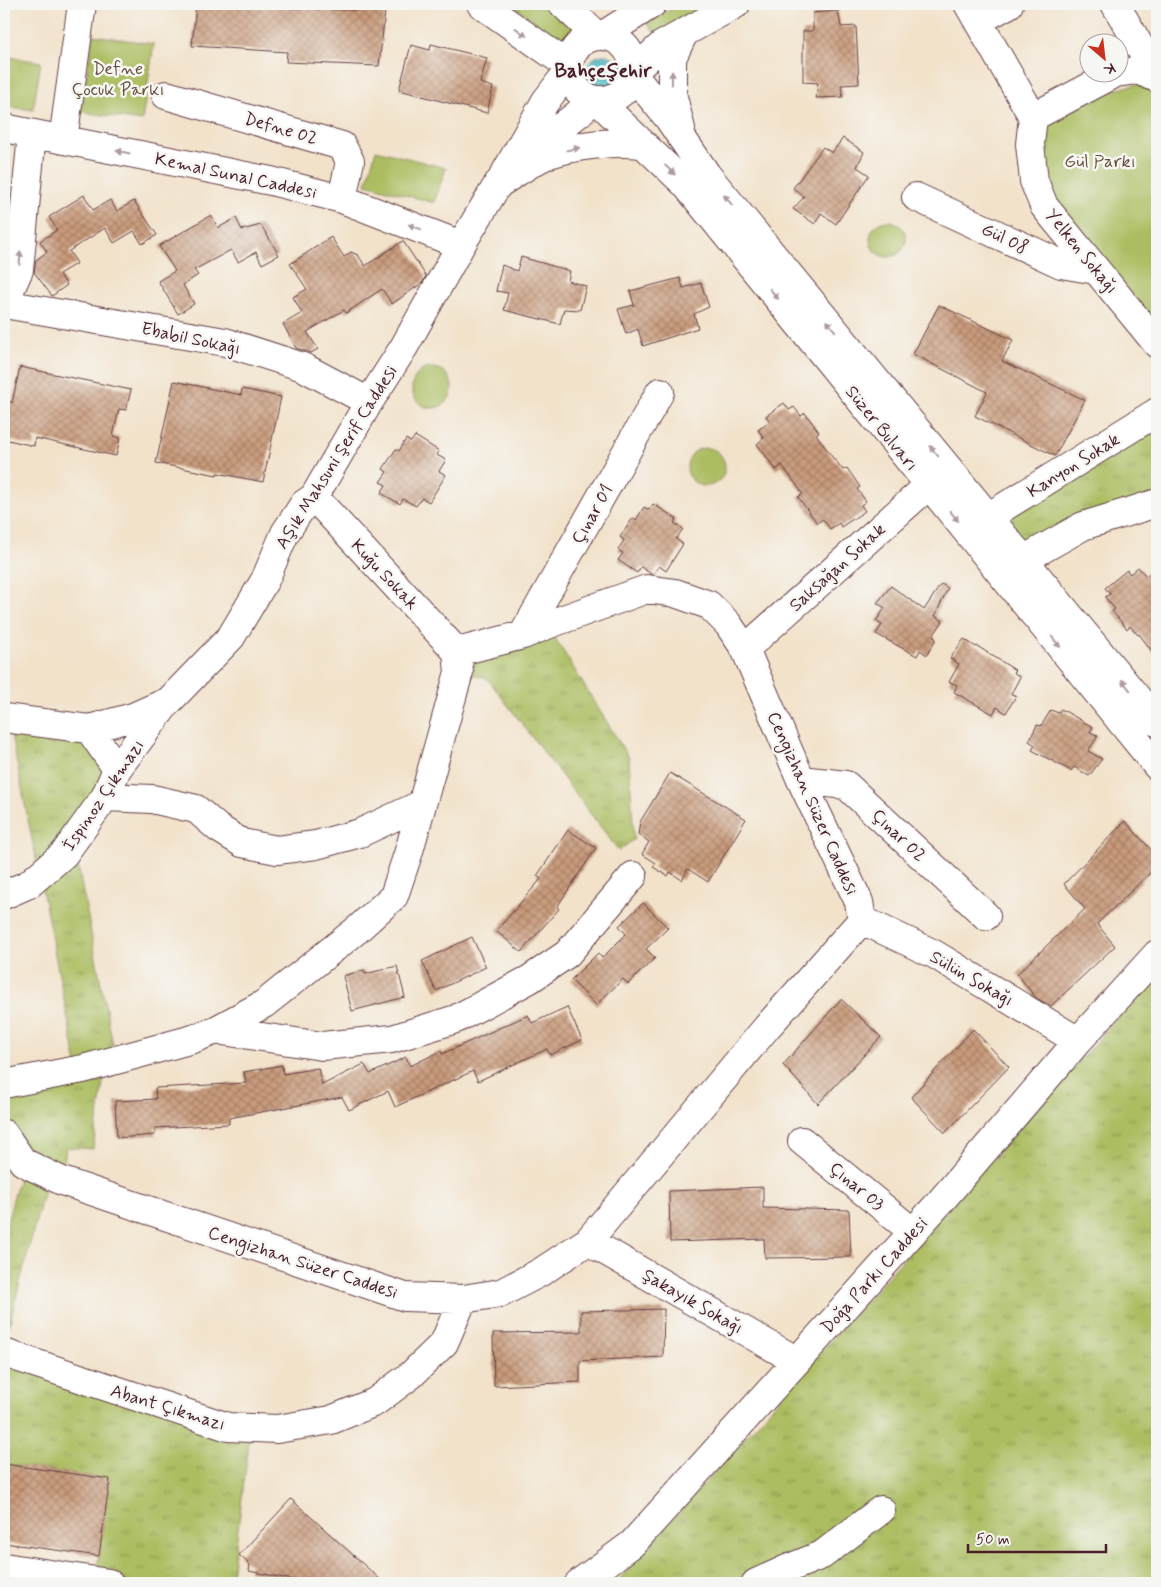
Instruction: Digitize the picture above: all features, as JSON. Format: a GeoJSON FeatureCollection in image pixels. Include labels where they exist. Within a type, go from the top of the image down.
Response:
{"type":"FeatureCollection","features":[{"type":"Feature","properties":{"kind":"street"},"geometry":{"type":"LineString","coordinates":[[64,140],[82,4]]}},
{"type":"Feature","properties":{"kind":"street"},"geometry":{"type":"LineString","coordinates":[[481,4],[569,68],[574,87],[595,100],[614,98],[622,93],[628,87],[634,73],[662,45],[736,4]]}},
{"type":"Feature","properties":{"kind":"street"},"geometry":{"type":"LineString","coordinates":[[562,4],[600,36],[619,40],[626,46],[634,62],[634,73]]}},
{"type":"Feature","properties":{"kind":"street"},"geometry":{"type":"LineString","coordinates":[[498,184],[545,102],[569,68],[573,53],[578,45],[585,40],[600,36],[652,4]]}},
{"type":"Feature","properties":{"kind":"street"},"geometry":{"type":"LineString","coordinates":[[1009,4],[973,12],[1033,117],[1116,73],[1137,70],[1154,77]]}},
{"type":"Feature","properties":{"kind":"street"},"geometry":{"type":"LineString","coordinates":[[1115,4],[1144,54],[1154,77]]}},
{"type":"Feature","properties":{"kind":"street"},"geometry":{"type":"LineString","coordinates":[[684,33],[672,58],[672,93],[685,142]]}},
{"type":"Feature","properties":{"kind":"street","name":"Süzer Bulvarı"},"geometry":{"type":"LineString","coordinates":[[634,73],[707,175],[1157,722]]}},
{"type":"Feature","properties":{"kind":"street","name":"Defne 02"},"geometry":{"type":"LineString","coordinates":[[166,95],[342,146],[350,161],[342,199]]}},
{"type":"Feature","properties":{"kind":"street"},"geometry":{"type":"LineString","coordinates":[[498,184],[556,131],[595,100]]}},
{"type":"Feature","properties":{"kind":"street","name":"Süzer Bulvarı"},"geometry":{"type":"LineString","coordinates":[[595,100],[686,185],[1157,766]]}},
{"type":"Feature","properties":{"kind":"street","name":"Yelken Sokağı"},"geometry":{"type":"LineString","coordinates":[[1033,117],[1030,144],[1034,181],[1044,206],[1157,344]]}},
{"type":"Feature","properties":{"kind":"street","name":"Kemal Sunal Caddesi"},"geometry":{"type":"LineString","coordinates":[[4,128],[271,181],[342,199],[461,245]]}},
{"type":"Feature","properties":{"kind":"street"},"geometry":{"type":"LineString","coordinates":[[4,303],[19,270],[32,134]]}},
{"type":"Feature","properties":{"kind":"street"},"geometry":{"type":"LineString","coordinates":[[498,184],[548,155],[588,146],[624,142],[642,144]]}},
{"type":"Feature","properties":{"kind":"street","name":"Aşık Mahsuni Şerif Caddesi"},"geometry":{"type":"LineString","coordinates":[[4,718],[90,729],[133,717],[168,701],[231,637],[265,580],[285,533],[304,504],[314,497],[369,402],[404,347],[461,245],[498,184]]}},
{"type":"Feature","properties":{"kind":"street","name":"Gül 08"},"geometry":{"type":"LineString","coordinates":[[916,197],[1061,264],[1096,270]]}},
{"type":"Feature","properties":{"kind":"street","name":"Ebabil Sokağı"},"geometry":{"type":"LineString","coordinates":[[4,303],[225,342],[303,367],[369,402]]}},
{"type":"Feature","properties":{"kind":"street","name":"Çınar 01"},"geometry":{"type":"LineString","coordinates":[[523,635],[660,392]]}},
{"type":"Feature","properties":{"kind":"street","name":"Kanyon Sokak"},"geometry":{"type":"LineString","coordinates":[[988,517],[1157,412]]}},
{"type":"Feature","properties":{"kind":"street","name":"Saksağan Sokak"},"geometry":{"type":"LineString","coordinates":[[745,649],[929,485]]}},
{"type":"Feature","properties":{"kind":"street","name":"Kuğu Sokak"},"geometry":{"type":"LineString","coordinates":[[314,497],[456,652]]}},
{"type":"Feature","properties":{"kind":"street"},"geometry":{"type":"LineString","coordinates":[[1023,560],[1083,526],[1157,503]]}},
{"type":"Feature","properties":{"kind":"street","name":"Cengizhan Süzer Caddesi"},"geometry":{"type":"LineString","coordinates":[[4,1134],[23,1162],[62,1181],[405,1297],[463,1300],[502,1293],[541,1272],[588,1241],[767,1027],[862,920],[859,902],[801,780],[745,649],[728,624],[709,606],[675,593],[647,589],[523,635],[456,652]]}},
{"type":"Feature","properties":{"kind":"street"},"geometry":{"type":"LineString","coordinates":[[4,1084],[83,1069],[193,1039],[216,1030],[264,1004],[358,929],[394,896],[409,852],[459,672],[456,652]]}},
{"type":"Feature","properties":{"kind":"street","name":"İspinoz Çıkmazı"},"geometry":{"type":"LineString","coordinates":[[4,895],[29,884],[64,854],[105,797],[117,769],[168,701]]}},
{"type":"Feature","properties":{"kind":"street"},"geometry":{"type":"LineString","coordinates":[[90,729],[117,769]]}},
{"type":"Feature","properties":{"kind":"street","name":"Çınar 02"},"geometry":{"type":"LineString","coordinates":[[801,780],[846,785],[986,916]]}},
{"type":"Feature","properties":{"kind":"street"},"geometry":{"type":"LineString","coordinates":[[105,797],[152,799],[196,809],[218,828],[242,843],[277,850],[316,845],[360,833],[422,804]]}},
{"type":"Feature","properties":{"kind":"street"},"geometry":{"type":"LineString","coordinates":[[216,1030],[322,1046],[392,1039],[456,1019],[530,979],[567,954],[633,876]]}},
{"type":"Feature","properties":{"kind":"street","name":"Sülün Sokağı"},"geometry":{"type":"LineString","coordinates":[[862,920],[934,954],[1078,1041]]}},
{"type":"Feature","properties":{"kind":"street","name":"Doğa Parkı Caddesi"},"geometry":{"type":"LineString","coordinates":[[579,1583],[632,1544],[913,1232],[1078,1041],[1157,954]]}},
{"type":"Feature","properties":{"kind":"street","name":"Çınar 03"},"geometry":{"type":"LineString","coordinates":[[802,1141],[913,1232]]}},
{"type":"Feature","properties":{"kind":"street","name":"Şakayık Sokağı"},"geometry":{"type":"LineString","coordinates":[[588,1241],[797,1361]]}},
{"type":"Feature","properties":{"kind":"street","name":"Abant Çıkmazı"},"geometry":{"type":"LineString","coordinates":[[4,1353],[228,1427],[277,1429],[331,1420],[375,1402],[411,1375],[444,1343],[463,1300]]}},
{"type":"Feature","properties":{"kind":"street"},"geometry":{"type":"LineString","coordinates":[[756,1583],[822,1555],[881,1510]]}},
{"type":"Feature","properties":{"kind":"street"},"geometry":{"type":"LineString","coordinates":[[4,1567],[108,1583]]}},
{"type":"Feature","properties":{"kind":"green space"},"geometry":{"type":"Polygon","coordinates":[[[507,4],[541,4],[588,32],[567,50],[523,12],[507,4]]]}},
{"type":"Feature","properties":{"kind":"green space"},"geometry":{"type":"Polygon","coordinates":[[[681,4],[702,4],[660,39],[646,22],[681,4]]]}},
{"type":"Feature","properties":{"kind":"green space","name":"Defne Çocuk Parkı"},"geometry":{"type":"Polygon","coordinates":[[[93,35],[154,44],[142,121],[81,112],[93,35]]]}},
{"type":"Feature","properties":{"kind":"green space"},"geometry":{"type":"Polygon","coordinates":[[[4,56],[41,62],[33,110],[4,106],[4,56]]]}},
{"type":"Feature","properties":{"kind":"green space","name":"Gül Parkı"},"geometry":{"type":"Polygon","coordinates":[[[1142,83],[1157,94],[1157,326],[1045,191],[1042,153],[1049,123],[1110,91],[1142,83]]]}},
{"type":"Feature","properties":{"kind":"green space"},"geometry":{"type":"Polygon","coordinates":[[[376,150],[446,168],[434,203],[366,184],[376,150]]]}},
{"type":"Feature","properties":{"kind":"green space"},"geometry":{"type":"Polygon","coordinates":[[[888,221],[901,226],[906,239],[901,252],[888,257],[875,252],[870,239],[875,226],[888,221]]]}},
{"type":"Feature","properties":{"kind":"green space"},"geometry":{"type":"Polygon","coordinates":[[[432,368],[443,371],[449,377],[452,388],[449,399],[443,405],[432,408],[421,405],[415,399],[412,388],[415,377],[421,371],[432,368]]]}},
{"type":"Feature","properties":{"kind":"green space"},"geometry":{"type":"Polygon","coordinates":[[[1157,412],[1157,503],[1023,560],[988,517],[1157,412]]]}},
{"type":"Feature","properties":{"kind":"green space"},"geometry":{"type":"Polygon","coordinates":[[[706,448],[713,449],[719,454],[724,460],[724,474],[719,480],[713,485],[706,486],[699,485],[693,480],[688,474],[687,467],[688,460],[693,454],[699,449],[706,448]]]}},
{"type":"Feature","properties":{"kind":"green space"},"geometry":{"type":"Polygon","coordinates":[[[547,625],[629,758],[634,839],[619,851],[487,678],[459,672],[457,652],[547,625]]]}},
{"type":"Feature","properties":{"kind":"green space"},"geometry":{"type":"Polygon","coordinates":[[[8,719],[89,729],[117,769],[73,841],[116,1060],[104,1076],[93,1149],[66,1147],[62,1181],[48,1175],[4,1344],[4,1234],[23,1162],[4,1134],[4,1084],[78,1070],[8,719]]]}},
{"type":"Feature","properties":{"kind":"green space"},"geometry":{"type":"Polygon","coordinates":[[[1157,975],[1157,1583],[616,1583],[1104,1033],[1157,975]]]}},
{"type":"Feature","properties":{"kind":"green space"},"geometry":{"type":"Polygon","coordinates":[[[4,1353],[251,1428],[231,1583],[109,1583],[95,1581],[110,1479],[4,1464],[4,1353]]]}},
{"type":"Feature","properties":{"kind":"water"},"geometry":{"type":"Polygon","coordinates":[[[604,55],[611,56],[617,60],[621,66],[621,80],[617,86],[611,90],[604,91],[597,90],[591,86],[587,80],[586,73],[587,66],[591,60],[597,56],[604,55]]]}},
{"type":"Feature","properties":{"kind":"building"},"geometry":{"type":"Polygon","coordinates":[[[196,4],[282,4],[281,8],[385,11],[379,66],[286,62],[287,52],[192,46],[196,4]]]}},
{"type":"Feature","properties":{"kind":"building"},"geometry":{"type":"Polygon","coordinates":[[[838,11],[841,27],[856,26],[859,84],[841,85],[843,97],[816,98],[818,83],[803,82],[803,31],[813,31],[813,13],[838,11]]]}},
{"type":"Feature","properties":{"kind":"building"},"geometry":{"type":"Polygon","coordinates":[[[431,44],[487,58],[480,83],[493,87],[487,113],[399,90],[411,45],[430,50],[431,44]]]}},
{"type":"Feature","properties":{"kind":"building"},"geometry":{"type":"Polygon","coordinates":[[[843,138],[864,152],[857,167],[869,175],[836,224],[821,213],[815,224],[793,209],[804,197],[793,188],[823,147],[832,153],[843,138]]]}},
{"type":"Feature","properties":{"kind":"building"},"geometry":{"type":"Polygon","coordinates":[[[84,195],[93,210],[110,200],[117,211],[134,201],[157,235],[142,244],[134,231],[114,243],[105,228],[69,251],[77,263],[59,274],[67,285],[52,296],[34,272],[36,260],[47,252],[40,241],[57,230],[49,217],[84,195]]]}},
{"type":"Feature","properties":{"kind":"building"},"geometry":{"type":"Polygon","coordinates":[[[211,215],[218,228],[236,218],[242,230],[261,225],[279,255],[262,264],[256,252],[238,262],[231,250],[194,270],[198,275],[183,285],[194,304],[178,314],[158,281],[175,271],[159,246],[211,215]]]}},
{"type":"Feature","properties":{"kind":"building"},"geometry":{"type":"Polygon","coordinates":[[[331,237],[344,257],[351,252],[358,255],[365,266],[403,241],[426,276],[422,283],[392,304],[382,289],[346,313],[344,310],[307,332],[318,349],[311,353],[296,348],[283,324],[302,313],[293,297],[307,289],[290,264],[331,237]]]}},
{"type":"Feature","properties":{"kind":"building"},"geometry":{"type":"Polygon","coordinates":[[[521,257],[570,271],[568,281],[586,286],[580,310],[564,309],[560,324],[504,310],[508,293],[496,291],[502,265],[517,271],[521,257]]]}},
{"type":"Feature","properties":{"kind":"building"},"geometry":{"type":"Polygon","coordinates":[[[680,278],[683,288],[701,283],[709,307],[694,314],[698,328],[643,346],[638,329],[626,334],[618,309],[634,305],[630,291],[680,278]]]}},
{"type":"Feature","properties":{"kind":"building"},"geometry":{"type":"Polygon","coordinates":[[[939,305],[1013,340],[1002,361],[1085,400],[1055,456],[975,416],[987,392],[913,354],[939,305]]]}},
{"type":"Feature","properties":{"kind":"building"},"geometry":{"type":"Polygon","coordinates":[[[20,367],[131,390],[126,410],[119,409],[113,436],[120,438],[116,456],[35,438],[34,446],[4,439],[4,396],[12,403],[20,367]]]}},
{"type":"Feature","properties":{"kind":"building"},"geometry":{"type":"Polygon","coordinates":[[[174,381],[241,395],[242,389],[281,397],[263,482],[156,463],[174,381]]]}},
{"type":"Feature","properties":{"kind":"building"},"geometry":{"type":"Polygon","coordinates":[[[784,403],[789,410],[794,407],[801,416],[805,413],[819,432],[816,434],[835,461],[843,470],[847,468],[860,487],[857,489],[866,501],[861,505],[865,511],[841,527],[839,523],[830,529],[823,519],[817,523],[798,497],[803,494],[782,465],[776,470],[757,444],[764,438],[758,430],[770,421],[766,416],[784,403]]]}},
{"type":"Feature","properties":{"kind":"building"},"geometry":{"type":"Polygon","coordinates":[[[415,436],[439,451],[437,455],[446,460],[439,471],[446,475],[429,502],[422,498],[416,506],[403,499],[400,504],[381,493],[386,485],[380,482],[387,472],[383,469],[396,449],[399,451],[406,439],[411,442],[415,436]]]}},
{"type":"Feature","properties":{"kind":"building"},"geometry":{"type":"Polygon","coordinates":[[[653,504],[677,519],[674,523],[683,529],[676,539],[683,544],[666,571],[659,566],[651,574],[641,567],[637,573],[618,560],[623,553],[618,550],[624,540],[620,537],[633,518],[636,520],[644,507],[649,510],[653,504]]]}},
{"type":"Feature","properties":{"kind":"building"},"geometry":{"type":"Polygon","coordinates":[[[1138,567],[1146,576],[1157,567],[1157,658],[1139,634],[1130,626],[1127,629],[1112,611],[1115,609],[1105,597],[1110,594],[1105,588],[1127,570],[1130,574],[1138,567]]]}},
{"type":"Feature","properties":{"kind":"building"},"geometry":{"type":"Polygon","coordinates":[[[941,584],[948,588],[935,616],[943,621],[933,636],[936,639],[927,655],[920,650],[917,656],[876,634],[882,625],[876,621],[885,608],[877,603],[891,586],[924,610],[941,584]]]}},
{"type":"Feature","properties":{"kind":"building"},"geometry":{"type":"Polygon","coordinates":[[[964,639],[1015,670],[1013,672],[1020,677],[1011,694],[1016,696],[1006,713],[997,707],[993,714],[954,692],[957,685],[949,682],[959,664],[950,658],[964,639]]]}},
{"type":"Feature","properties":{"kind":"building"},"geometry":{"type":"Polygon","coordinates":[[[1061,709],[1093,727],[1090,732],[1098,736],[1088,751],[1102,759],[1089,776],[1074,767],[1071,771],[1032,750],[1035,745],[1029,741],[1037,725],[1041,726],[1051,710],[1058,713],[1061,709]]]}},
{"type":"Feature","properties":{"kind":"building"},"geometry":{"type":"Polygon","coordinates":[[[670,773],[746,819],[708,882],[688,869],[682,880],[670,872],[668,876],[653,867],[656,863],[642,854],[649,842],[638,834],[640,822],[670,773]]]}},
{"type":"Feature","properties":{"kind":"building"},"geometry":{"type":"Polygon","coordinates":[[[1125,821],[1157,856],[1157,866],[1097,924],[1115,946],[1051,1006],[1036,998],[1017,974],[1085,909],[1064,884],[1125,821]]]}},
{"type":"Feature","properties":{"kind":"building"},"geometry":{"type":"Polygon","coordinates":[[[568,830],[596,848],[557,907],[559,909],[521,952],[496,931],[541,879],[537,876],[568,830]]]}},
{"type":"Feature","properties":{"kind":"building"},"geometry":{"type":"Polygon","coordinates":[[[643,903],[668,928],[646,949],[655,958],[628,984],[623,979],[596,1005],[571,980],[598,953],[602,958],[626,934],[619,926],[643,903]]]}},
{"type":"Feature","properties":{"kind":"building"},"geometry":{"type":"Polygon","coordinates":[[[472,937],[486,967],[436,991],[422,961],[472,937]]]}},
{"type":"Feature","properties":{"kind":"building"},"geometry":{"type":"Polygon","coordinates":[[[397,966],[405,997],[352,1011],[343,976],[364,970],[365,974],[397,966]]]}},
{"type":"Feature","properties":{"kind":"building"},"geometry":{"type":"Polygon","coordinates":[[[841,999],[881,1037],[818,1104],[783,1065],[841,999]]]}},
{"type":"Feature","properties":{"kind":"building"},"geometry":{"type":"Polygon","coordinates":[[[567,1007],[582,1040],[550,1055],[547,1049],[478,1081],[473,1071],[395,1107],[388,1091],[349,1110],[342,1097],[229,1118],[229,1124],[155,1128],[155,1135],[117,1138],[115,1101],[156,1099],[155,1088],[246,1083],[244,1072],[282,1065],[283,1074],[318,1068],[322,1085],[364,1064],[370,1074],[406,1057],[410,1066],[441,1051],[442,1054],[528,1015],[532,1023],[567,1007]]]}},
{"type":"Feature","properties":{"kind":"building"},"geometry":{"type":"Polygon","coordinates":[[[973,1029],[1009,1067],[945,1133],[911,1097],[973,1029]]]}},
{"type":"Feature","properties":{"kind":"building"},"geometry":{"type":"Polygon","coordinates":[[[763,1187],[763,1208],[849,1210],[851,1257],[765,1258],[764,1239],[670,1242],[669,1191],[763,1187]]]}},
{"type":"Feature","properties":{"kind":"building"},"geometry":{"type":"Polygon","coordinates":[[[664,1309],[663,1357],[580,1361],[580,1382],[494,1386],[493,1333],[581,1332],[581,1311],[664,1309]]]}},
{"type":"Feature","properties":{"kind":"building"},"geometry":{"type":"Polygon","coordinates":[[[4,1464],[110,1479],[99,1556],[4,1543],[4,1464]]]}},
{"type":"Feature","properties":{"kind":"building"},"geometry":{"type":"Polygon","coordinates":[[[291,1499],[384,1583],[308,1583],[249,1571],[250,1565],[239,1555],[291,1499]]]}},
{"type":"Feature","properties":{"kind":"district","name":"Bahçeşehir"},"geometry":{"type":"Point","coordinates":[603,70]}}]}
